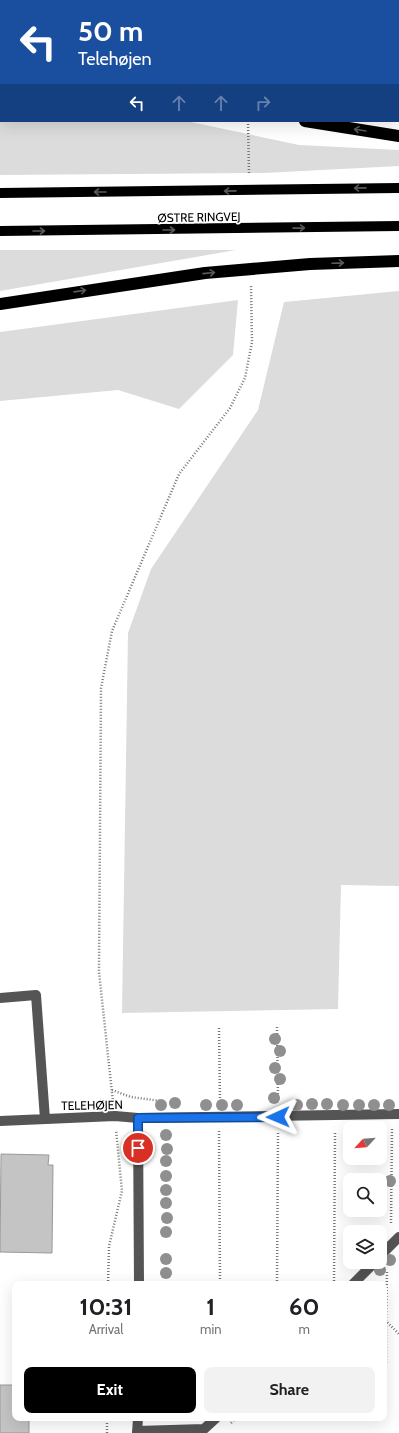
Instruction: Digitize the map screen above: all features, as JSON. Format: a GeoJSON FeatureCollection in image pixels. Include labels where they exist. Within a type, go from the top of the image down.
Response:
{"type":"FeatureCollection","features":[{"type":"Feature","properties":{"kind":"highway"},"geometry":{"type":"LineString","coordinates":[[311,122],[399,136]]}},
{"type":"Feature","properties":{"kind":"highway"},"geometry":{"type":"LineString","coordinates":[[0,304],[205,273],[310,264],[399,261]]}},
{"type":"Feature","properties":{"kind":"highway"},"geometry":{"type":"LineString","coordinates":[[0,309],[42,297]]}},
{"type":"Feature","properties":{"kind":"main road"},"geometry":{"type":"LineString","coordinates":[[0,193],[399,188]]}},
{"type":"Feature","properties":{"kind":"main road","name":"ØSTRE RINGVEJ"},"geometry":{"type":"LineString","coordinates":[[0,231],[399,226]]}},
{"type":"Feature","properties":{"kind":"street"},"geometry":{"type":"LineString","coordinates":[[0,998],[36,995],[45,1119]]}},
{"type":"Feature","properties":{"kind":"street"},"geometry":{"type":"LineString","coordinates":[[138,1118],[220,1118],[396,1114]]}},
{"type":"Feature","properties":{"kind":"street","name":"TELEHØJEN"},"geometry":{"type":"LineString","coordinates":[[0,1121],[115,1116],[138,1118],[139,1281]]}},
{"type":"Feature","properties":{"kind":"street"},"geometry":{"type":"LineString","coordinates":[[387,1249],[399,1237]]}},
{"type":"Feature","properties":{"kind":"street"},"geometry":{"type":"LineString","coordinates":[[356,1281],[368,1269]]}},
{"type":"Feature","properties":{"kind":"street"},"geometry":{"type":"LineString","coordinates":[[138,1421],[137,1432],[204,1429],[213,1421]]}},
{"type":"Feature","properties":{"kind":"path"},"geometry":{"type":"LineString","coordinates":[[108,1281],[109,1246],[122,1191],[99,972],[103,681],[112,631],[179,474],[230,408],[245,378],[252,342]]}},
{"type":"Feature","properties":{"kind":"path"},"geometry":{"type":"LineString","coordinates":[[277,1027],[278,1281]]}},
{"type":"Feature","properties":{"kind":"path"},"geometry":{"type":"LineString","coordinates":[[219,1028],[220,1281]]}},
{"type":"Feature","properties":{"kind":"path"},"geometry":{"type":"LineString","coordinates":[[387,1249],[391,1221],[396,1114]]}},
{"type":"Feature","properties":{"kind":"path"},"geometry":{"type":"LineString","coordinates":[[334,1281],[335,1115]]}},
{"type":"Feature","properties":{"kind":"path"},"geometry":{"type":"LineString","coordinates":[[387,1269],[387,1281]]}},
{"type":"Feature","properties":{"kind":"path"},"geometry":{"type":"LineString","coordinates":[[387,1322],[399,1334]]}},
{"type":"Feature","properties":{"kind":"path"},"geometry":{"type":"LineString","coordinates":[[107,1433],[108,1421]]}},
{"type":"Feature","properties":{"kind":"shaded area"},"geometry":{"type":"Polygon","coordinates":[[[0,122],[191,122],[299,145],[399,150],[399,166],[264,173],[0,175],[0,122]]]}},
{"type":"Feature","properties":{"kind":"shaded area"},"geometry":{"type":"Polygon","coordinates":[[[0,250],[236,250],[0,291],[0,250]]]}},
{"type":"Feature","properties":{"kind":"shaded area"},"geometry":{"type":"Polygon","coordinates":[[[399,291],[399,886],[341,885],[338,1009],[122,1013],[128,633],[151,569],[258,410],[284,302],[399,291]]]}},
{"type":"Feature","properties":{"kind":"shaded area"},"geometry":{"type":"Polygon","coordinates":[[[238,300],[233,355],[179,409],[118,390],[0,401],[0,332],[238,300]]]}},
{"type":"Feature","properties":{"kind":"building"},"geometry":{"type":"Polygon","coordinates":[[[1,1154],[49,1155],[48,1165],[53,1165],[52,1253],[0,1252],[1,1154]]]}},
{"type":"Feature","properties":{"kind":"building"},"geometry":{"type":"Polygon","coordinates":[[[0,1385],[12,1385],[12,1421],[29,1421],[29,1433],[0,1433],[0,1385]]]}},
{"type":"Feature","properties":{"kind":"route"},"geometry":{"type":"LineString","coordinates":[[138,1148],[138,1118],[278,1117]]}}]}
